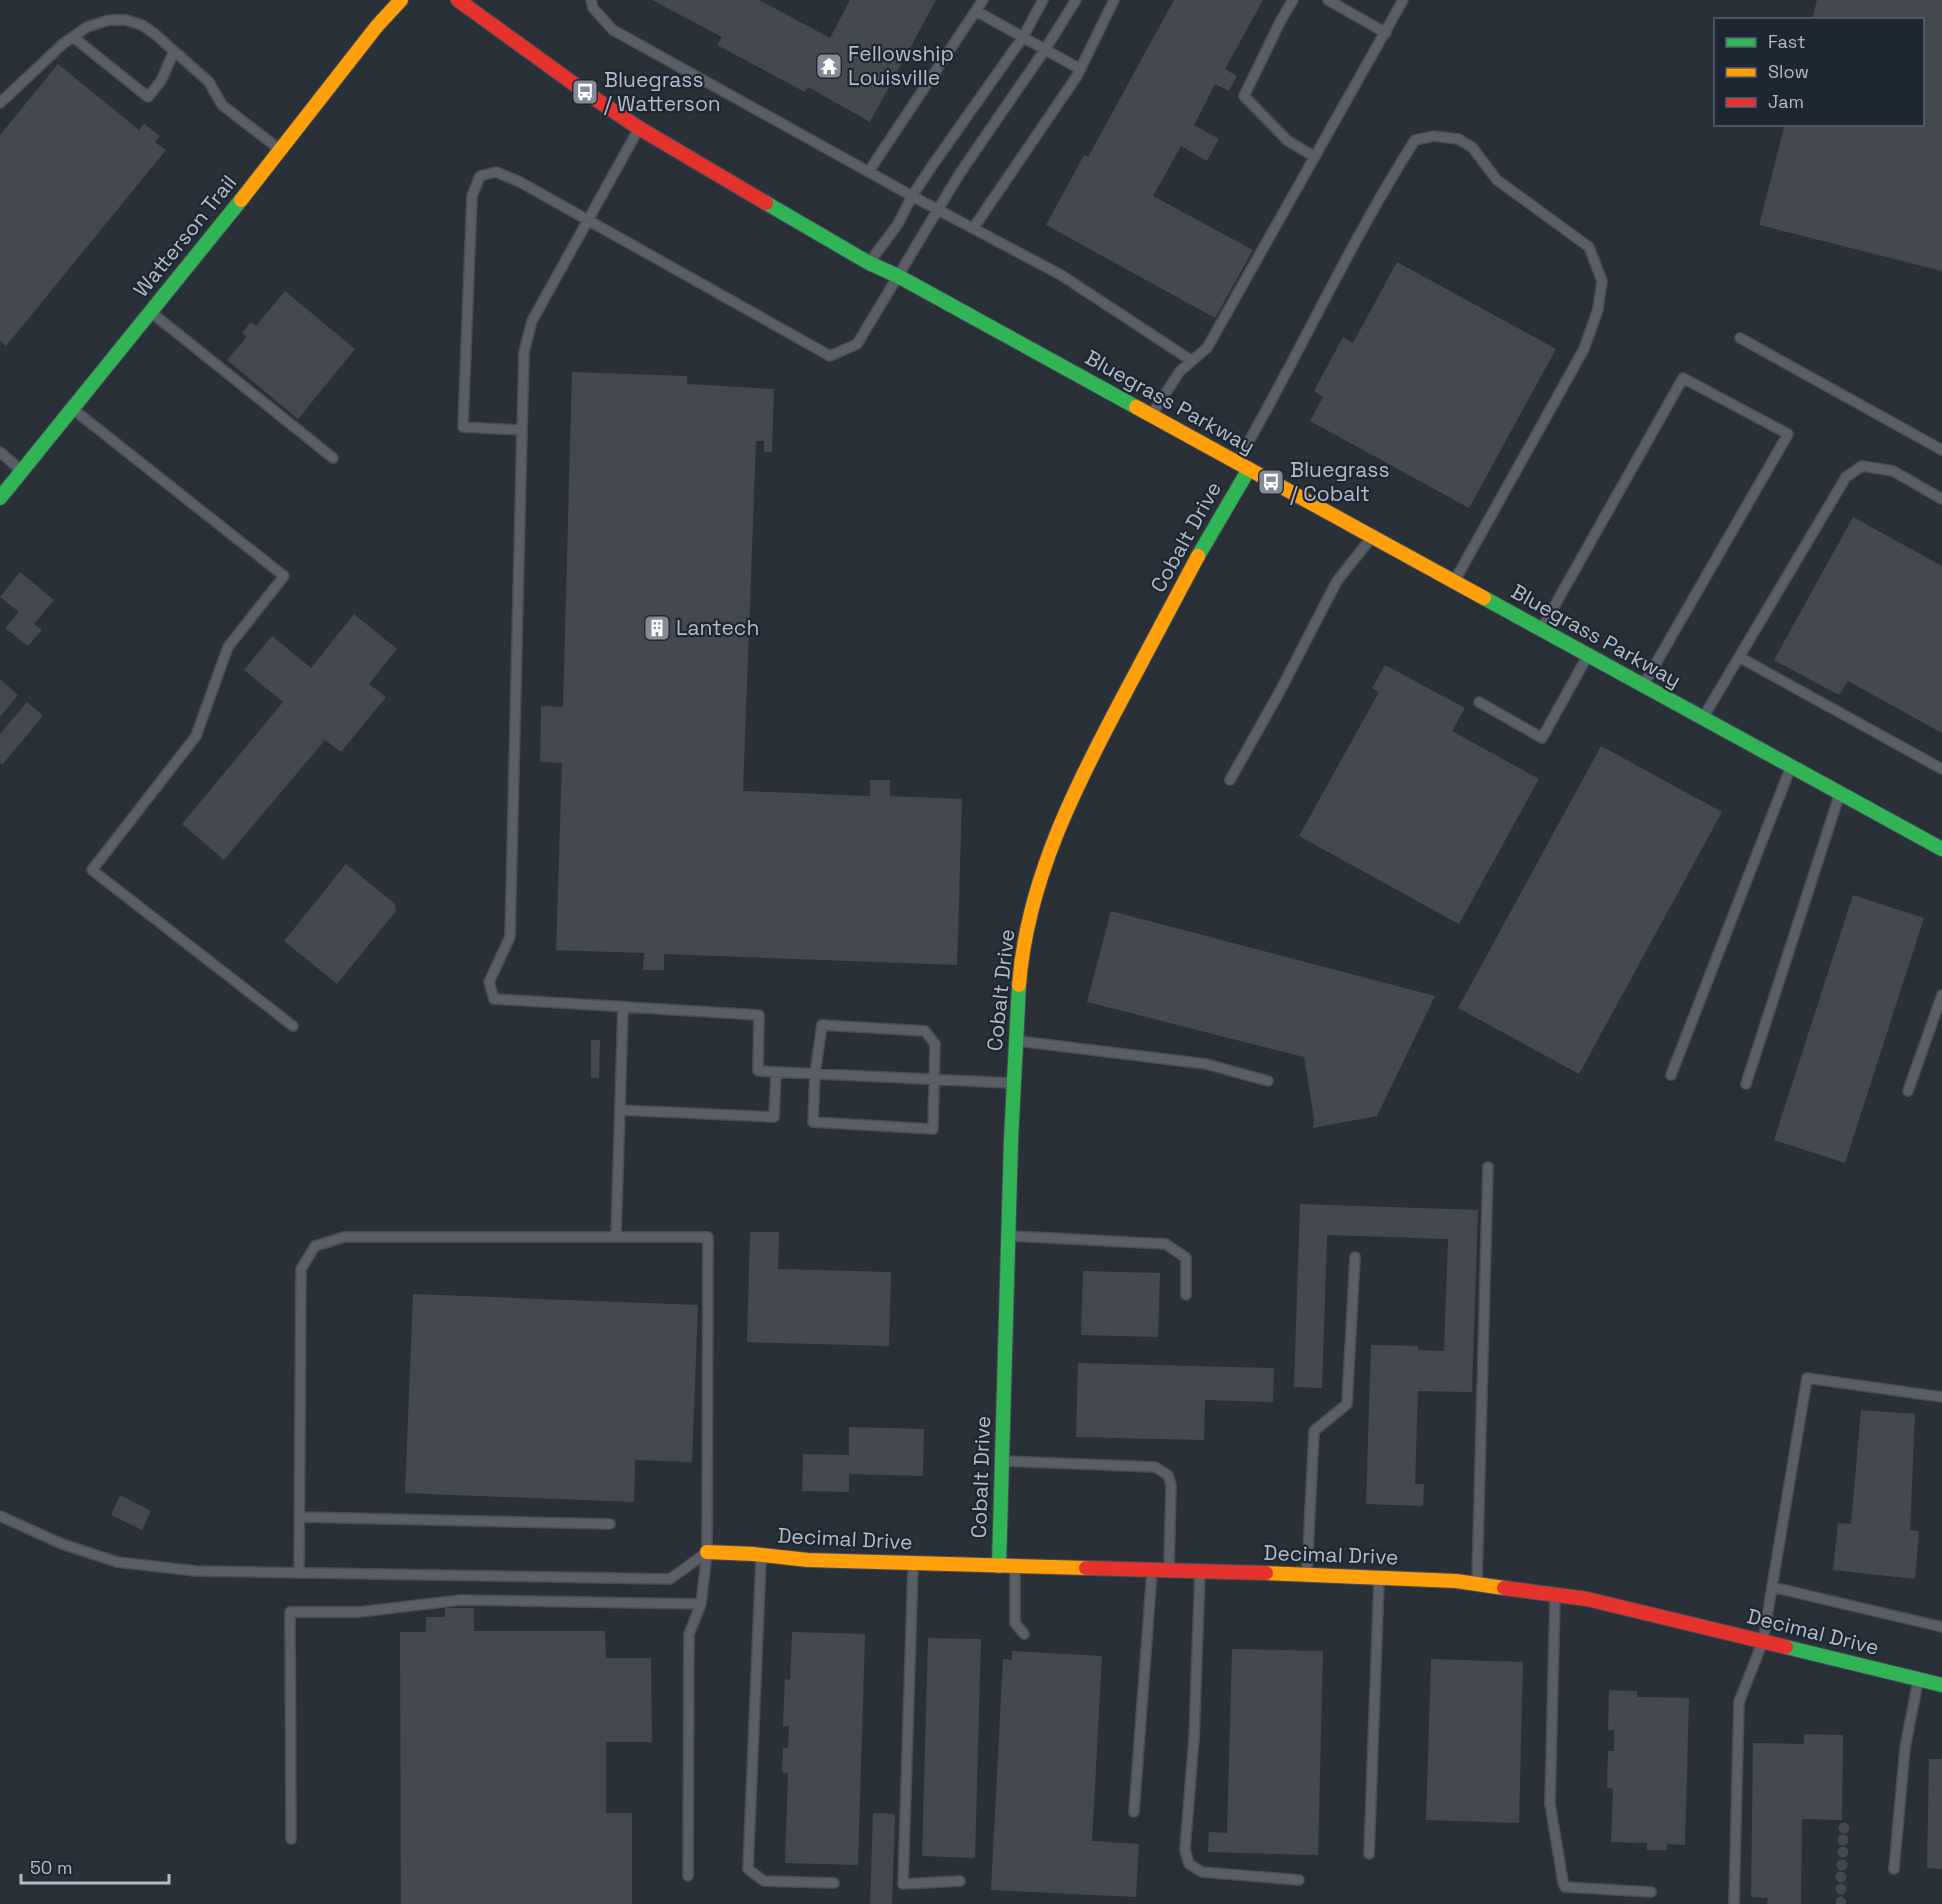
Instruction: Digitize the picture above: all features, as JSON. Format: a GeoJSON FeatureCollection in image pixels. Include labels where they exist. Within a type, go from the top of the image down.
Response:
{"type":"FeatureCollection","features":[{"type":"Feature","properties":{"kind":"street","name":"Watterson Trail"},"geometry":{"type":"LineString","coordinates":[[0,498],[281,151],[377,26],[401,0]]}},
{"type":"Feature","properties":{"kind":"street","name":"Bluegrass Parkway"},"geometry":{"type":"LineString","coordinates":[[458,0],[575,86],[639,128],[869,263],[898,276],[1942,849]]}},
{"type":"Feature","properties":{"kind":"street","name":"Cobalt Drive"},"geometry":{"type":"LineString","coordinates":[[999,1566],[1015,1040],[1020,976],[1034,900],[1062,818],[1086,766],[1204,545],[1242,466]]}},
{"type":"Feature","properties":{"kind":"street","name":"Decimal Drive"},"geometry":{"type":"LineString","coordinates":[[707,1552],[808,1560],[1379,1577],[1477,1584],[1598,1601],[1942,1685]]}},
{"type":"Feature","properties":{"kind":"lane"},"geometry":{"type":"LineString","coordinates":[[591,0],[593,8],[613,30],[912,196],[1061,275],[1192,360]]}},
{"type":"Feature","properties":{"kind":"lane"},"geometry":{"type":"LineString","coordinates":[[869,171],[983,0]]}},
{"type":"Feature","properties":{"kind":"lane"},"geometry":{"type":"LineString","coordinates":[[869,263],[898,224],[912,196],[1023,37],[1043,0]]}},
{"type":"Feature","properties":{"kind":"lane"},"geometry":{"type":"LineString","coordinates":[[522,430],[463,427],[472,196],[480,177],[496,172],[520,182],[830,356],[857,344],[937,209],[1076,0]]}},
{"type":"Feature","properties":{"kind":"lane"},"geometry":{"type":"LineString","coordinates":[[974,227],[1080,69],[1114,0]]}},
{"type":"Feature","properties":{"kind":"lane"},"geometry":{"type":"LineString","coordinates":[[1293,0],[1244,96],[1288,141],[1316,158]]}},
{"type":"Feature","properties":{"kind":"lane"},"geometry":{"type":"LineString","coordinates":[[1328,0],[1386,33]]}},
{"type":"Feature","properties":{"kind":"lane"},"geometry":{"type":"LineString","coordinates":[[1151,416],[1180,370],[1207,348],[1403,0]]}},
{"type":"Feature","properties":{"kind":"lane"},"geometry":{"type":"LineString","coordinates":[[976,11],[1044,51],[1080,69]]}},
{"type":"Feature","properties":{"kind":"lane"},"geometry":{"type":"LineString","coordinates":[[0,103],[64,43],[87,27],[109,20],[126,20],[142,25],[174,51],[209,82],[222,105],[281,151]]}},
{"type":"Feature","properties":{"kind":"lane"},"geometry":{"type":"LineString","coordinates":[[73,37],[148,97],[161,81],[174,51]]}},
{"type":"Feature","properties":{"kind":"lane"},"geometry":{"type":"LineString","coordinates":[[639,128],[532,321],[524,352],[510,937],[489,982],[494,999],[759,1015],[758,1071],[1013,1084]]}},
{"type":"Feature","properties":{"kind":"lane"},"geometry":{"type":"LineString","coordinates":[[1242,466],[1275,396],[1385,188],[1415,140],[1434,136],[1458,139],[1472,147],[1497,180],[1589,247],[1602,281],[1598,309],[1584,349],[1453,582]]}},
{"type":"Feature","properties":{"kind":"lane"},"geometry":{"type":"LineString","coordinates":[[150,312],[333,458]]}},
{"type":"Feature","properties":{"kind":"lane"},"geometry":{"type":"LineString","coordinates":[[1740,338],[1942,450]]}},
{"type":"Feature","properties":{"kind":"lane"},"geometry":{"type":"LineString","coordinates":[[1541,630],[1683,378],[1788,434],[1643,686]]}},
{"type":"Feature","properties":{"kind":"lane"},"geometry":{"type":"LineString","coordinates":[[72,409],[284,576],[228,647],[196,736],[92,870],[294,1026]]}},
{"type":"Feature","properties":{"kind":"lane"},"geometry":{"type":"LineString","coordinates":[[0,452],[22,471]]}},
{"type":"Feature","properties":{"kind":"lane"},"geometry":{"type":"LineString","coordinates":[[1702,718],[1846,477],[1862,466],[1893,471],[1942,499]]}},
{"type":"Feature","properties":{"kind":"lane"},"geometry":{"type":"LineString","coordinates":[[1230,780],[1280,691],[1337,581],[1372,537]]}},
{"type":"Feature","properties":{"kind":"lane"},"geometry":{"type":"LineString","coordinates":[[1479,702],[1542,738],[1588,655]]}},
{"type":"Feature","properties":{"kind":"lane"},"geometry":{"type":"LineString","coordinates":[[1739,657],[1942,769]]}},
{"type":"Feature","properties":{"kind":"lane"},"geometry":{"type":"LineString","coordinates":[[1671,1075],[1791,767]]}},
{"type":"Feature","properties":{"kind":"lane"},"geometry":{"type":"LineString","coordinates":[[1746,1084],[1840,794]]}},
{"type":"Feature","properties":{"kind":"lane"},"geometry":{"type":"LineString","coordinates":[[1908,1090],[1942,995]]}},
{"type":"Feature","properties":{"kind":"lane"},"geometry":{"type":"LineString","coordinates":[[616,1237],[622,1007]]}},
{"type":"Feature","properties":{"kind":"lane"},"geometry":{"type":"LineString","coordinates":[[822,1025],[925,1031],[935,1044],[935,1080],[933,1129],[813,1122],[815,1074],[822,1025]]}},
{"type":"Feature","properties":{"kind":"lane"},"geometry":{"type":"LineString","coordinates":[[1015,1040],[1206,1064],[1269,1081]]}},
{"type":"Feature","properties":{"kind":"lane"},"geometry":{"type":"LineString","coordinates":[[620,1110],[774,1117],[776,1072]]}},
{"type":"Feature","properties":{"kind":"lane"},"geometry":{"type":"LineString","coordinates":[[1477,1584],[1488,1167]]}},
{"type":"Feature","properties":{"kind":"lane"},"geometry":{"type":"LineString","coordinates":[[1008,1235],[1166,1244],[1186,1258],[1186,1295]]}},
{"type":"Feature","properties":{"kind":"lane"},"geometry":{"type":"LineString","coordinates":[[299,1573],[301,1269],[315,1246],[344,1237],[708,1237],[707,1552],[701,1604],[689,1634],[688,1876]]}},
{"type":"Feature","properties":{"kind":"lane"},"geometry":{"type":"LineString","coordinates":[[1306,1575],[1314,1431],[1347,1404],[1355,1257]]}},
{"type":"Feature","properties":{"kind":"lane"},"geometry":{"type":"LineString","coordinates":[[1734,1904],[1739,1702],[1763,1641],[1807,1378],[1942,1397]]}},
{"type":"Feature","properties":{"kind":"lane"},"geometry":{"type":"LineString","coordinates":[[1002,1461],[1155,1467],[1168,1475],[1171,1485],[1169,1572]]}},
{"type":"Feature","properties":{"kind":"lane"},"geometry":{"type":"LineString","coordinates":[[0,1516],[62,1544],[117,1562],[196,1571],[670,1579],[707,1552]]}},
{"type":"Feature","properties":{"kind":"lane"},"geometry":{"type":"LineString","coordinates":[[299,1517],[610,1524]]}},
{"type":"Feature","properties":{"kind":"lane"},"geometry":{"type":"LineString","coordinates":[[761,1555],[748,1869],[764,1881],[834,1883]]}},
{"type":"Feature","properties":{"kind":"lane"},"geometry":{"type":"LineString","coordinates":[[913,1564],[903,1884],[960,1881]]}},
{"type":"Feature","properties":{"kind":"lane"},"geometry":{"type":"LineString","coordinates":[[1015,1567],[1015,1623],[1024,1634]]}},
{"type":"Feature","properties":{"kind":"lane"},"geometry":{"type":"LineString","coordinates":[[1134,1812],[1152,1571]]}},
{"type":"Feature","properties":{"kind":"lane"},"geometry":{"type":"LineString","coordinates":[[1200,1572],[1194,1738],[1185,1850],[1189,1864],[1202,1872],[1299,1880]]}},
{"type":"Feature","properties":{"kind":"lane"},"geometry":{"type":"LineString","coordinates":[[1369,1854],[1379,1577]]}},
{"type":"Feature","properties":{"kind":"lane"},"geometry":{"type":"LineString","coordinates":[[1772,1587],[1942,1628]]}},
{"type":"Feature","properties":{"kind":"lane"},"geometry":{"type":"LineString","coordinates":[[1556,1594],[1550,1804],[1563,1882],[1565,1887],[1651,1892]]}},
{"type":"Feature","properties":{"kind":"lane"},"geometry":{"type":"LineString","coordinates":[[291,1839],[290,1612],[359,1612],[461,1600],[701,1604]]}},
{"type":"Feature","properties":{"kind":"lane"},"geometry":{"type":"LineString","coordinates":[[1894,1869],[1905,1748],[1919,1679]]}},
{"type":"Feature","properties":{"kind":"building","name":"Fellowship Louisville"},"geometry":{"type":"Polygon","coordinates":[[[652,0],[759,0],[830,38],[850,0],[936,0],[870,122],[808,87],[805,92],[717,45],[722,37],[652,0]]]}},
{"type":"Feature","properties":{"kind":"building"},"geometry":{"type":"Polygon","coordinates":[[[1174,0],[1263,0],[1225,69],[1237,76],[1229,91],[1215,84],[1194,125],[1219,139],[1207,161],[1181,146],[1153,196],[1253,250],[1215,318],[1046,225],[1084,155],[1088,157],[1174,0]]]}},
{"type":"Feature","properties":{"kind":"building"},"geometry":{"type":"Polygon","coordinates":[[[1817,0],[1942,0],[1942,271],[1759,225],[1784,126],[1924,126],[1924,18],[1812,18],[1817,0]]]}},
{"type":"Feature","properties":{"kind":"building"},"geometry":{"type":"Polygon","coordinates":[[[58,64],[139,130],[144,123],[160,136],[155,142],[166,150],[6,346],[0,341],[0,135],[58,64]]]}},
{"type":"Feature","properties":{"kind":"building"},"geometry":{"type":"Polygon","coordinates":[[[1397,262],[1556,349],[1469,508],[1310,421],[1323,397],[1314,391],[1343,337],[1353,343],[1397,262]]]}},
{"type":"Feature","properties":{"kind":"building"},"geometry":{"type":"Polygon","coordinates":[[[285,291],[355,349],[298,419],[227,360],[247,337],[242,333],[251,322],[256,326],[285,291]]]}},
{"type":"Feature","properties":{"kind":"building","name":"Lantech"},"geometry":{"type":"Polygon","coordinates":[[[572,372],[687,376],[687,384],[774,389],[772,452],[764,452],[764,441],[756,441],[743,791],[870,796],[870,780],[890,780],[890,796],[962,799],[957,965],[664,954],[664,970],[643,970],[644,953],[556,950],[562,763],[540,762],[541,706],[563,707],[572,372]]]}},
{"type":"Feature","properties":{"kind":"building"},"geometry":{"type":"Polygon","coordinates":[[[1853,517],[1942,566],[1942,733],[1848,681],[1839,695],[1774,660],[1853,517]]]}},
{"type":"Feature","properties":{"kind":"building"},"geometry":{"type":"Polygon","coordinates":[[[20,572],[54,600],[34,624],[42,630],[28,646],[5,628],[19,612],[0,597],[20,572]]]}},
{"type":"Feature","properties":{"kind":"building"},"geometry":{"type":"Polygon","coordinates":[[[354,614],[397,649],[369,684],[386,697],[341,752],[325,740],[224,860],[182,824],[283,702],[244,670],[272,636],[311,668],[354,614]]]}},
{"type":"Feature","properties":{"kind":"building"},"geometry":{"type":"Polygon","coordinates":[[[1385,665],[1465,708],[1452,731],[1539,779],[1459,924],[1299,836],[1379,692],[1372,688],[1385,665]]]}},
{"type":"Feature","properties":{"kind":"building"},"geometry":{"type":"Polygon","coordinates":[[[0,679],[18,695],[0,717],[0,679]]]}},
{"type":"Feature","properties":{"kind":"building"},"geometry":{"type":"Polygon","coordinates":[[[27,702],[43,716],[2,765],[0,763],[0,734],[27,702]]]}},
{"type":"Feature","properties":{"kind":"building"},"geometry":{"type":"Polygon","coordinates":[[[1601,746],[1722,812],[1579,1074],[1458,1008],[1601,746]]]}},
{"type":"Feature","properties":{"kind":"building"},"geometry":{"type":"Polygon","coordinates":[[[346,864],[395,904],[396,911],[337,984],[284,941],[346,864]]]}},
{"type":"Feature","properties":{"kind":"building"},"geometry":{"type":"Polygon","coordinates":[[[1853,895],[1924,918],[1845,1163],[1774,1140],[1853,895]]]}},
{"type":"Feature","properties":{"kind":"building"},"geometry":{"type":"Polygon","coordinates":[[[1111,911],[1435,996],[1377,1116],[1313,1128],[1314,1118],[1304,1057],[1087,1002],[1111,911]]]}},
{"type":"Feature","properties":{"kind":"building"},"geometry":{"type":"Polygon","coordinates":[[[591,1040],[600,1040],[599,1078],[591,1078],[591,1040]]]}},
{"type":"Feature","properties":{"kind":"building"},"geometry":{"type":"Polygon","coordinates":[[[1300,1204],[1478,1210],[1472,1392],[1418,1391],[1415,1484],[1424,1484],[1423,1506],[1366,1504],[1371,1345],[1418,1346],[1418,1350],[1444,1351],[1448,1239],[1327,1235],[1322,1388],[1294,1387],[1300,1204]]]}},
{"type":"Feature","properties":{"kind":"building"},"geometry":{"type":"Polygon","coordinates":[[[750,1232],[779,1232],[778,1269],[891,1272],[889,1346],[747,1342],[750,1232]]]}},
{"type":"Feature","properties":{"kind":"building"},"geometry":{"type":"Polygon","coordinates":[[[1083,1271],[1160,1273],[1158,1337],[1081,1335],[1083,1271]]]}},
{"type":"Feature","properties":{"kind":"building"},"geometry":{"type":"Polygon","coordinates":[[[413,1294],[698,1305],[692,1462],[635,1460],[634,1502],[405,1493],[413,1294]]]}},
{"type":"Feature","properties":{"kind":"building"},"geometry":{"type":"Polygon","coordinates":[[[1078,1363],[1274,1368],[1273,1402],[1205,1400],[1204,1440],[1076,1437],[1078,1363]]]}},
{"type":"Feature","properties":{"kind":"building"},"geometry":{"type":"Polygon","coordinates":[[[1861,1410],[1915,1414],[1910,1530],[1919,1531],[1915,1579],[1833,1570],[1838,1523],[1851,1524],[1861,1410]]]}},
{"type":"Feature","properties":{"kind":"building"},"geometry":{"type":"Polygon","coordinates":[[[849,1427],[924,1429],[923,1476],[849,1474],[849,1492],[802,1491],[803,1454],[849,1455],[849,1427]]]}},
{"type":"Feature","properties":{"kind":"building"},"geometry":{"type":"Polygon","coordinates":[[[120,1495],[151,1511],[142,1530],[111,1515],[120,1495]]]}},
{"type":"Feature","properties":{"kind":"building"},"geometry":{"type":"Polygon","coordinates":[[[445,1608],[474,1608],[474,1631],[605,1631],[606,1658],[651,1658],[652,1742],[606,1742],[606,1813],[632,1813],[632,1904],[401,1904],[400,1632],[426,1632],[426,1617],[445,1617],[445,1608]]]}},
{"type":"Feature","properties":{"kind":"building"},"geometry":{"type":"Polygon","coordinates":[[[792,1632],[865,1634],[858,1865],[785,1863],[788,1773],[782,1772],[783,1748],[788,1748],[789,1726],[783,1726],[785,1679],[790,1680],[792,1632]]]}},
{"type":"Feature","properties":{"kind":"building"},"geometry":{"type":"Polygon","coordinates":[[[928,1638],[981,1639],[975,1858],[922,1856],[928,1638]]]}},
{"type":"Feature","properties":{"kind":"building"},"geometry":{"type":"Polygon","coordinates":[[[1232,1649],[1323,1651],[1318,1855],[1208,1852],[1209,1832],[1227,1833],[1232,1649]]]}},
{"type":"Feature","properties":{"kind":"building"},"geometry":{"type":"Polygon","coordinates":[[[1012,1651],[1102,1656],[1092,1841],[1139,1844],[1136,1897],[991,1890],[1003,1659],[1012,1660],[1012,1651]]]}},
{"type":"Feature","properties":{"kind":"building"},"geometry":{"type":"Polygon","coordinates":[[[1431,1659],[1523,1662],[1519,1823],[1426,1820],[1431,1659]]]}},
{"type":"Feature","properties":{"kind":"building"},"geometry":{"type":"Polygon","coordinates":[[[1609,1690],[1637,1691],[1637,1697],[1689,1698],[1685,1845],[1667,1844],[1667,1850],[1647,1850],[1647,1843],[1611,1842],[1613,1788],[1607,1788],[1608,1751],[1614,1751],[1614,1730],[1608,1730],[1609,1690]]]}},
{"type":"Feature","properties":{"kind":"building"},"geometry":{"type":"Polygon","coordinates":[[[1804,1734],[1843,1735],[1842,1820],[1802,1819],[1801,1904],[1767,1904],[1768,1898],[1751,1897],[1753,1743],[1804,1744],[1804,1734]]]}},
{"type":"Feature","properties":{"kind":"building"},"geometry":{"type":"Polygon","coordinates":[[[1929,1759],[1942,1759],[1942,1869],[1927,1868],[1929,1759]]]}},
{"type":"Feature","properties":{"kind":"building"},"geometry":{"type":"Polygon","coordinates":[[[873,1813],[895,1814],[892,1904],[870,1904],[873,1813]]]}},
{"type":"Feature","properties":{"kind":"building"},"geometry":{"type":"Polygon","coordinates":[[[1844,1823],[1848,1824],[1848,1832],[1844,1833],[1840,1832],[1839,1828],[1840,1824],[1844,1823]]]}},
{"type":"Feature","properties":{"kind":"building"},"geometry":{"type":"Polygon","coordinates":[[[1843,1835],[1847,1836],[1847,1844],[1843,1845],[1839,1844],[1838,1840],[1839,1836],[1843,1835]]]}},
{"type":"Feature","properties":{"kind":"building"},"geometry":{"type":"Polygon","coordinates":[[[1843,1847],[1847,1848],[1847,1856],[1843,1857],[1839,1856],[1838,1852],[1839,1848],[1843,1847]]]}},
{"type":"Feature","properties":{"kind":"building"},"geometry":{"type":"Polygon","coordinates":[[[1842,1860],[1846,1861],[1846,1869],[1842,1870],[1838,1869],[1837,1865],[1838,1861],[1842,1860]]]}},
{"type":"Feature","properties":{"kind":"building"},"geometry":{"type":"Polygon","coordinates":[[[1841,1872],[1845,1873],[1845,1881],[1841,1882],[1837,1881],[1836,1877],[1837,1873],[1841,1872]]]}},
{"type":"Feature","properties":{"kind":"building"},"geometry":{"type":"Polygon","coordinates":[[[1841,1884],[1845,1885],[1845,1893],[1841,1894],[1837,1893],[1836,1889],[1837,1885],[1841,1884]]]}},
{"type":"Feature","properties":{"kind":"building"},"geometry":{"type":"Polygon","coordinates":[[[1841,1896],[1846,1900],[1846,1904],[1836,1904],[1836,1899],[1841,1896]]]}},
{"type":"Feature","properties":{"kind":"traffic: fast"},"geometry":{"type":"LineString","coordinates":[[0,498],[241,200]]}},
{"type":"Feature","properties":{"kind":"traffic: fast"},"geometry":{"type":"LineString","coordinates":[[766,203],[869,263],[898,276],[1136,407]]}},
{"type":"Feature","properties":{"kind":"traffic: fast"},"geometry":{"type":"LineString","coordinates":[[1198,556],[1249,469]]}},
{"type":"Feature","properties":{"kind":"traffic: fast"},"geometry":{"type":"LineString","coordinates":[[1484,598],[1942,849]]}},
{"type":"Feature","properties":{"kind":"traffic: fast"},"geometry":{"type":"LineString","coordinates":[[999,1566],[1011,1140],[1019,985]]}},
{"type":"Feature","properties":{"kind":"traffic: fast"},"geometry":{"type":"LineString","coordinates":[[1786,1647],[1942,1685]]}},
{"type":"Feature","properties":{"kind":"traffic: slow"},"geometry":{"type":"LineString","coordinates":[[241,200],[377,26],[401,0]]}},
{"type":"Feature","properties":{"kind":"traffic: slow"},"geometry":{"type":"LineString","coordinates":[[1136,407],[1484,598]]}},
{"type":"Feature","properties":{"kind":"traffic: slow"},"geometry":{"type":"LineString","coordinates":[[1019,985],[1032,909],[1043,872],[1071,800],[1198,556]]}},
{"type":"Feature","properties":{"kind":"traffic: slow"},"geometry":{"type":"LineString","coordinates":[[707,1552],[808,1560],[1086,1568]]}},
{"type":"Feature","properties":{"kind":"traffic: slow"},"geometry":{"type":"LineString","coordinates":[[1266,1573],[1456,1581],[1504,1588]]}},
{"type":"Feature","properties":{"kind":"traffic: jam"},"geometry":{"type":"LineString","coordinates":[[458,0],[639,128],[766,203]]}},
{"type":"Feature","properties":{"kind":"traffic: jam"},"geometry":{"type":"LineString","coordinates":[[1086,1568],[1266,1573]]}},
{"type":"Feature","properties":{"kind":"traffic: jam"},"geometry":{"type":"LineString","coordinates":[[1504,1588],[1587,1599],[1786,1647]]}},
{"type":"Feature","properties":{"kind":"place","name":"Fellowship Louisville"},"geometry":{"type":"Point","coordinates":[829,66]}},
{"type":"Feature","properties":{"kind":"place","name":"Bluegrass / Watterson"},"geometry":{"type":"Point","coordinates":[585,92]}},
{"type":"Feature","properties":{"kind":"place","name":"Bluegrass / Cobalt"},"geometry":{"type":"Point","coordinates":[1271,482]}},
{"type":"Feature","properties":{"kind":"place","name":"Lantech"},"geometry":{"type":"Point","coordinates":[657,628]}}]}
